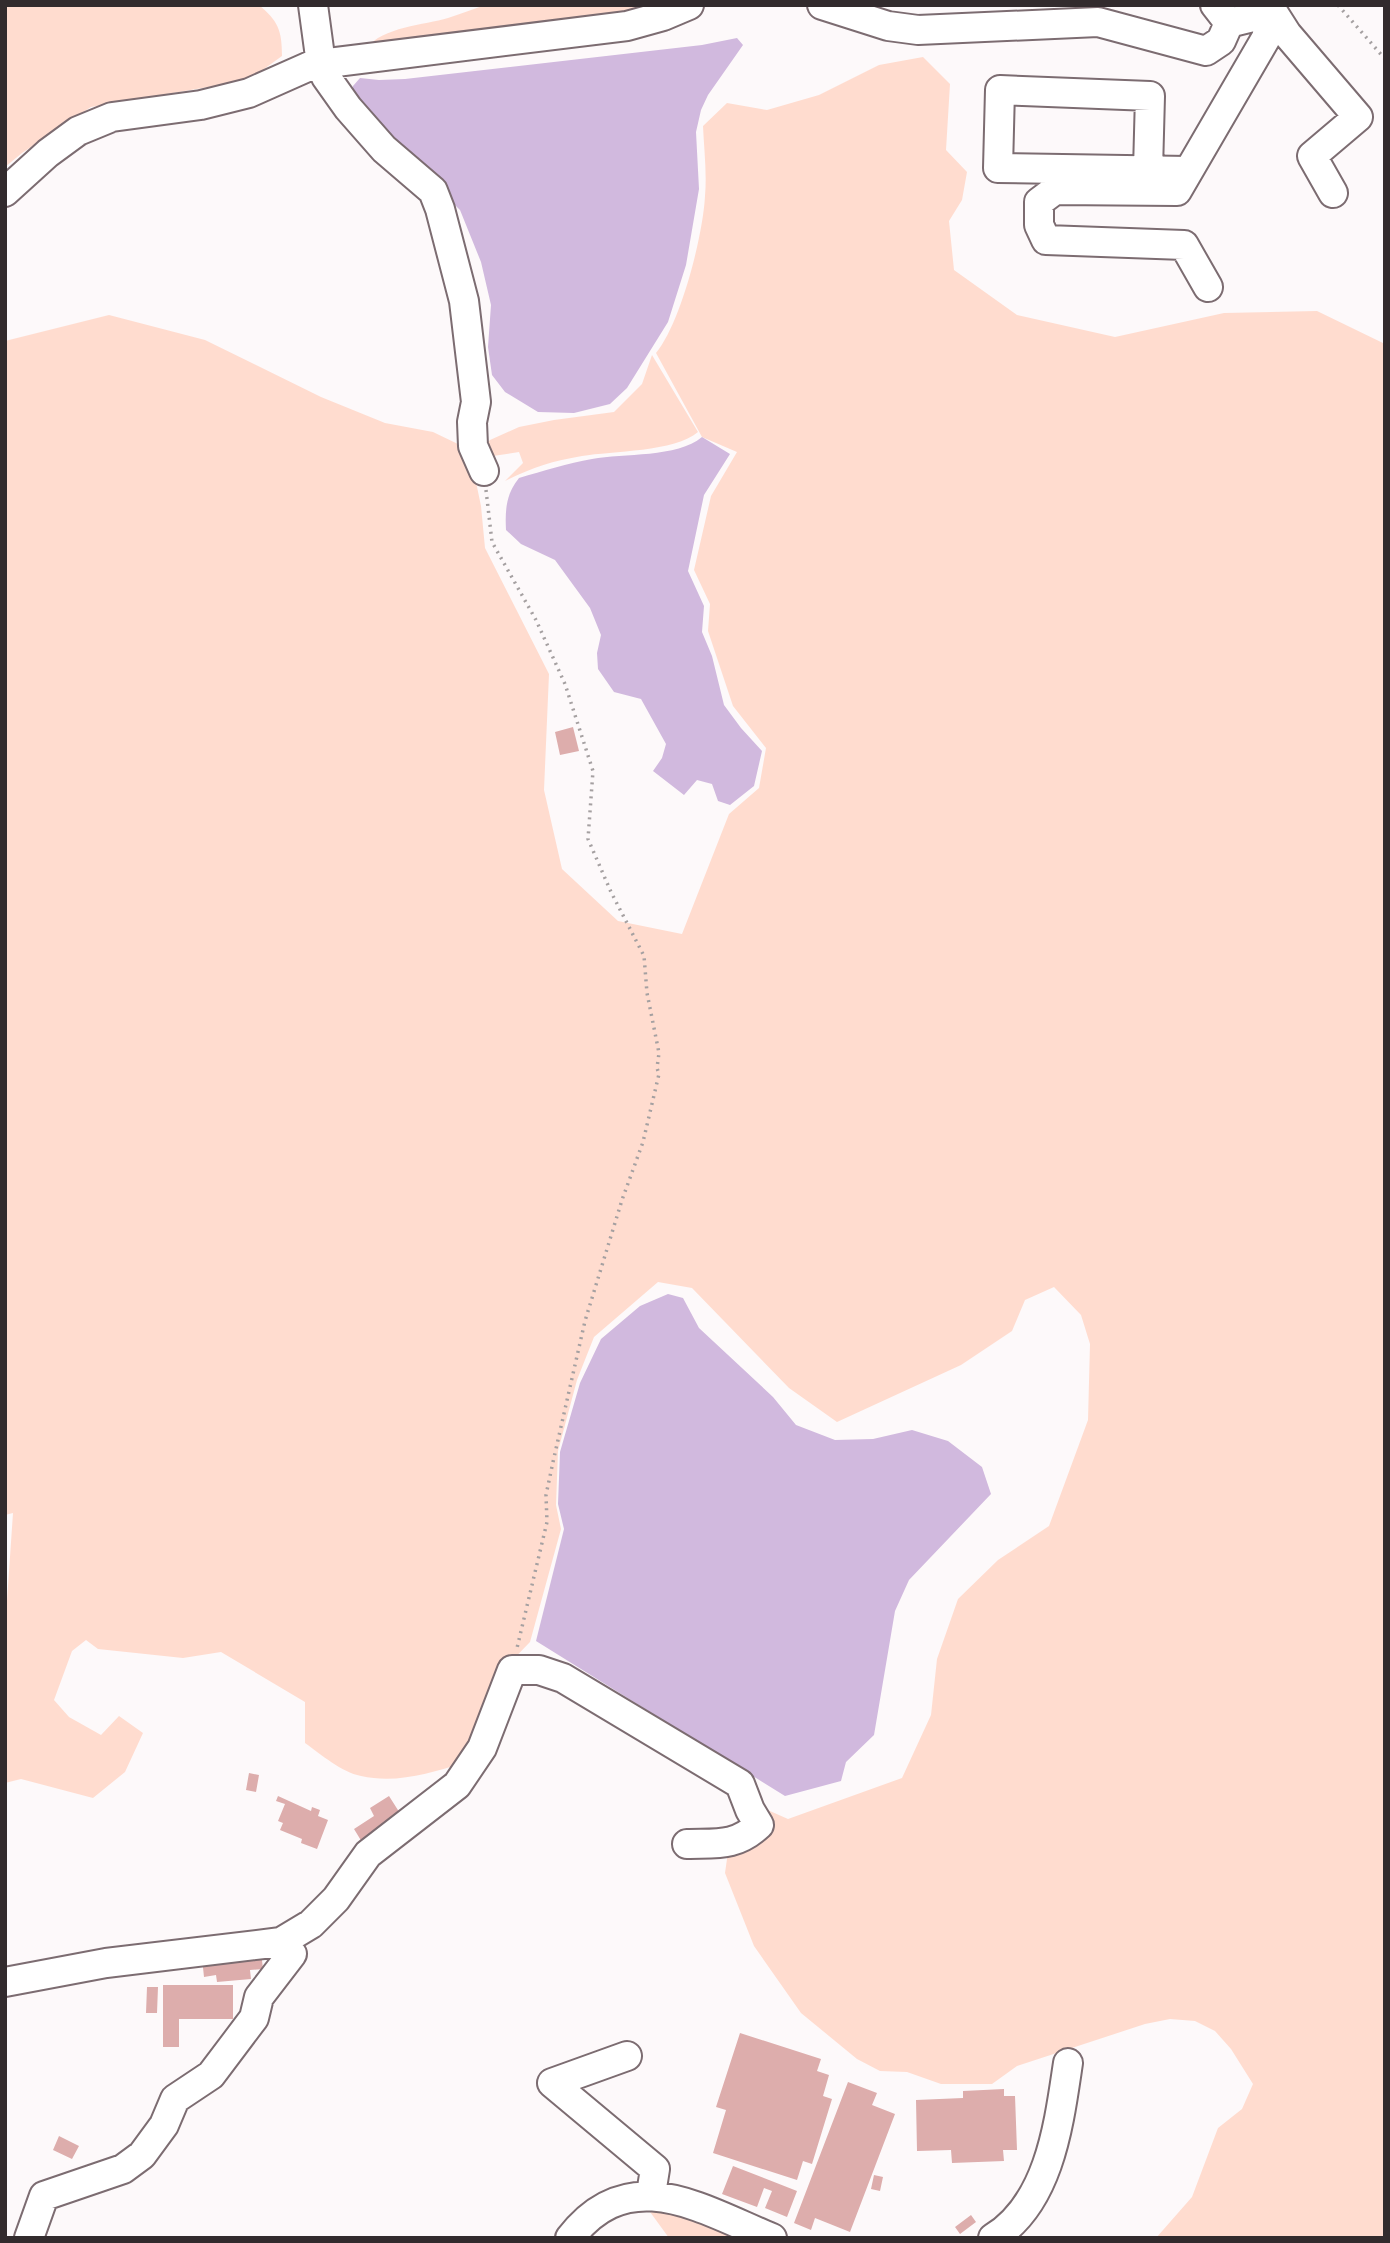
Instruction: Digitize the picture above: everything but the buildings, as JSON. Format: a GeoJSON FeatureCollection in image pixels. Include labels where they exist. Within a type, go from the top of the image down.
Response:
{"type":"FeatureCollection","features":[{"type":"Feature","properties":{"kind":"street"},"geometry":{"type":"LineString","coordinates":[[313,5],[321,64],[326,77],[348,108],[384,149],[433,191],[440,209],[464,301],[476,402],[472,422],[473,446],[484,471]]}},
{"type":"Feature","properties":{"kind":"street"},"geometry":{"type":"LineString","coordinates":[[5,192],[48,153],[78,131],[112,117],[201,105],[249,93],[312,65],[626,26],[663,16],[689,5]]}},
{"type":"Feature","properties":{"kind":"street"},"geometry":{"type":"LineString","coordinates":[[822,5],[891,16],[918,30],[1035,15],[1098,22],[1206,51],[1221,41],[1222,14],[1272,9]]}},
{"type":"Feature","properties":{"kind":"street"},"geometry":{"type":"LineString","coordinates":[[1208,287],[1184,245],[1046,240],[1039,225],[1040,202],[1055,190],[1177,191],[1265,38],[1272,9]]}},
{"type":"Feature","properties":{"kind":"street"},"geometry":{"type":"LineString","coordinates":[[1272,9],[1287,34],[1358,117],[1312,156],[1334,193]]}},
{"type":"Feature","properties":{"kind":"street"},"geometry":{"type":"LineString","coordinates":[[1148,170],[1150,96],[1000,90],[998,168],[1188,171]]}},
{"type":"Feature","properties":{"kind":"street"},"geometry":{"type":"LineString","coordinates":[[5,1982],[106,1963],[281,1942],[312,1924],[336,1899],[368,1854],[457,1785],[482,1748],[512,1670],[539,1670],[563,1678],[740,1784],[750,1811],[759,1825],[746,1837],[729,1842],[687,1844]]}},
{"type":"Feature","properties":{"kind":"street"},"geometry":{"type":"LineString","coordinates":[[29,2238],[44,2196],[123,2169],[142,2155],[157,2136],[175,2099],[211,2075],[254,2018],[259,1997],[292,1954],[281,1942]]}},
{"type":"Feature","properties":{"kind":"street"},"geometry":{"type":"LineString","coordinates":[[627,2056],[552,2083],[655,2169],[651,2194]]}},
{"type":"Feature","properties":{"kind":"street"},"geometry":{"type":"LineString","coordinates":[[993,2238],[1002,2233],[1029,2202],[1047,2166],[1059,2124],[1068,2063]]}},
{"type":"Feature","properties":{"kind":"street"},"geometry":{"type":"LineString","coordinates":[[570,2238],[599,2209],[623,2197],[651,2194],[687,2203],[772,2238]]}},
{"type":"Feature","properties":{"kind":"path"},"geometry":{"type":"LineString","coordinates":[[1338,5],[1385,59]]}},
{"type":"Feature","properties":{"kind":"path"},"geometry":{"type":"LineString","coordinates":[[484,471],[492,542],[536,620],[565,684],[593,771],[588,839],[611,892],[644,956],[647,993],[659,1053],[659,1074],[643,1142],[622,1199],[585,1321],[552,1462],[546,1495],[547,1522],[512,1670]]}},
{"type":"Feature","properties":{"kind":"shaded area"},"geometry":{"type":"Polygon","coordinates":[[[5,5],[259,5],[278,27],[282,56],[249,80],[91,107],[5,167],[5,5]]]}},
{"type":"Feature","properties":{"kind":"shaded area"},"geometry":{"type":"Polygon","coordinates":[[[485,5],[658,5],[643,11],[367,48],[383,35],[393,31],[448,18],[485,5]]]}},
{"type":"Feature","properties":{"kind":"shaded area"},"geometry":{"type":"Polygon","coordinates":[[[737,38],[743,45],[708,95],[701,110],[696,132],[699,189],[686,265],[668,322],[627,388],[610,404],[574,413],[538,412],[505,392],[492,375],[488,347],[491,305],[481,262],[460,210],[351,98],[353,86],[360,78],[405,79],[702,45],[737,38]]]}},
{"type":"Feature","properties":{"kind":"shaded area"},"geometry":{"type":"Polygon","coordinates":[[[923,57],[950,84],[946,150],[967,172],[962,200],[949,221],[954,270],[1017,315],[1115,337],[1224,313],[1317,311],[1385,344],[1385,2238],[1156,2238],[1192,2197],[1218,2128],[1242,2109],[1253,2084],[1231,2049],[1215,2031],[1195,2021],[1170,2019],[1145,2024],[1017,2066],[992,2084],[941,2084],[907,2072],[880,2071],[857,2059],[801,2013],[754,1946],[725,1873],[728,1852],[761,1807],[788,1819],[902,1778],[931,1715],[937,1659],[958,1599],[998,1560],[1049,1526],[1088,1420],[1090,1344],[1081,1315],[1054,1287],[1025,1300],[1012,1331],[961,1365],[837,1422],[789,1388],[692,1288],[658,1282],[594,1337],[577,1380],[558,1451],[556,1505],[561,1529],[530,1642],[502,1671],[463,1763],[426,1774],[400,1778],[374,1778],[354,1774],[305,1743],[305,1702],[221,1652],[183,1658],[98,1649],[86,1640],[72,1651],[54,1700],[69,1717],[101,1735],[119,1716],[143,1733],[125,1772],[93,1798],[21,1779],[5,1783],[5,1630],[13,1513],[5,1515],[5,341],[109,315],[205,340],[321,397],[385,423],[433,432],[460,445],[472,463],[481,506],[485,548],[549,674],[544,790],[562,869],[618,921],[682,934],[729,814],[759,788],[766,748],[733,706],[708,631],[710,604],[694,570],[711,496],[737,452],[702,437],[656,353],[682,300],[700,233],[706,187],[703,126],[727,103],[767,110],[819,95],[879,65],[923,57]]]}},
{"type":"Feature","properties":{"kind":"shaded area"},"geometry":{"type":"Polygon","coordinates":[[[652,355],[698,432],[688,439],[643,450],[561,460],[505,481],[523,463],[519,452],[493,456],[482,448],[490,440],[519,427],[614,412],[642,384],[652,355]]]}},
{"type":"Feature","properties":{"kind":"shaded area"},"geometry":{"type":"Polygon","coordinates":[[[702,437],[730,454],[704,495],[688,571],[704,606],[702,632],[712,656],[724,705],[762,751],[754,786],[730,805],[718,801],[712,784],[697,780],[684,795],[653,771],[662,758],[666,744],[641,699],[614,692],[598,669],[597,653],[601,635],[590,608],[555,560],[521,544],[506,530],[507,503],[519,478],[592,459],[665,452],[691,444],[702,437]]]}},
{"type":"Feature","properties":{"kind":"shaded area"},"geometry":{"type":"Polygon","coordinates":[[[668,1294],[683,1298],[699,1328],[773,1397],[796,1425],[835,1440],[873,1439],[912,1430],[948,1441],[982,1467],[991,1494],[909,1580],[895,1611],[874,1735],[846,1762],[841,1781],[785,1796],[536,1641],[564,1529],[558,1504],[560,1452],[580,1383],[601,1339],[640,1306],[668,1294]]]}},
{"type":"Feature","properties":{"kind":"shaded area"},"geometry":{"type":"Polygon","coordinates":[[[645,2205],[683,2210],[747,2238],[669,2238],[645,2205]]]}}]}
